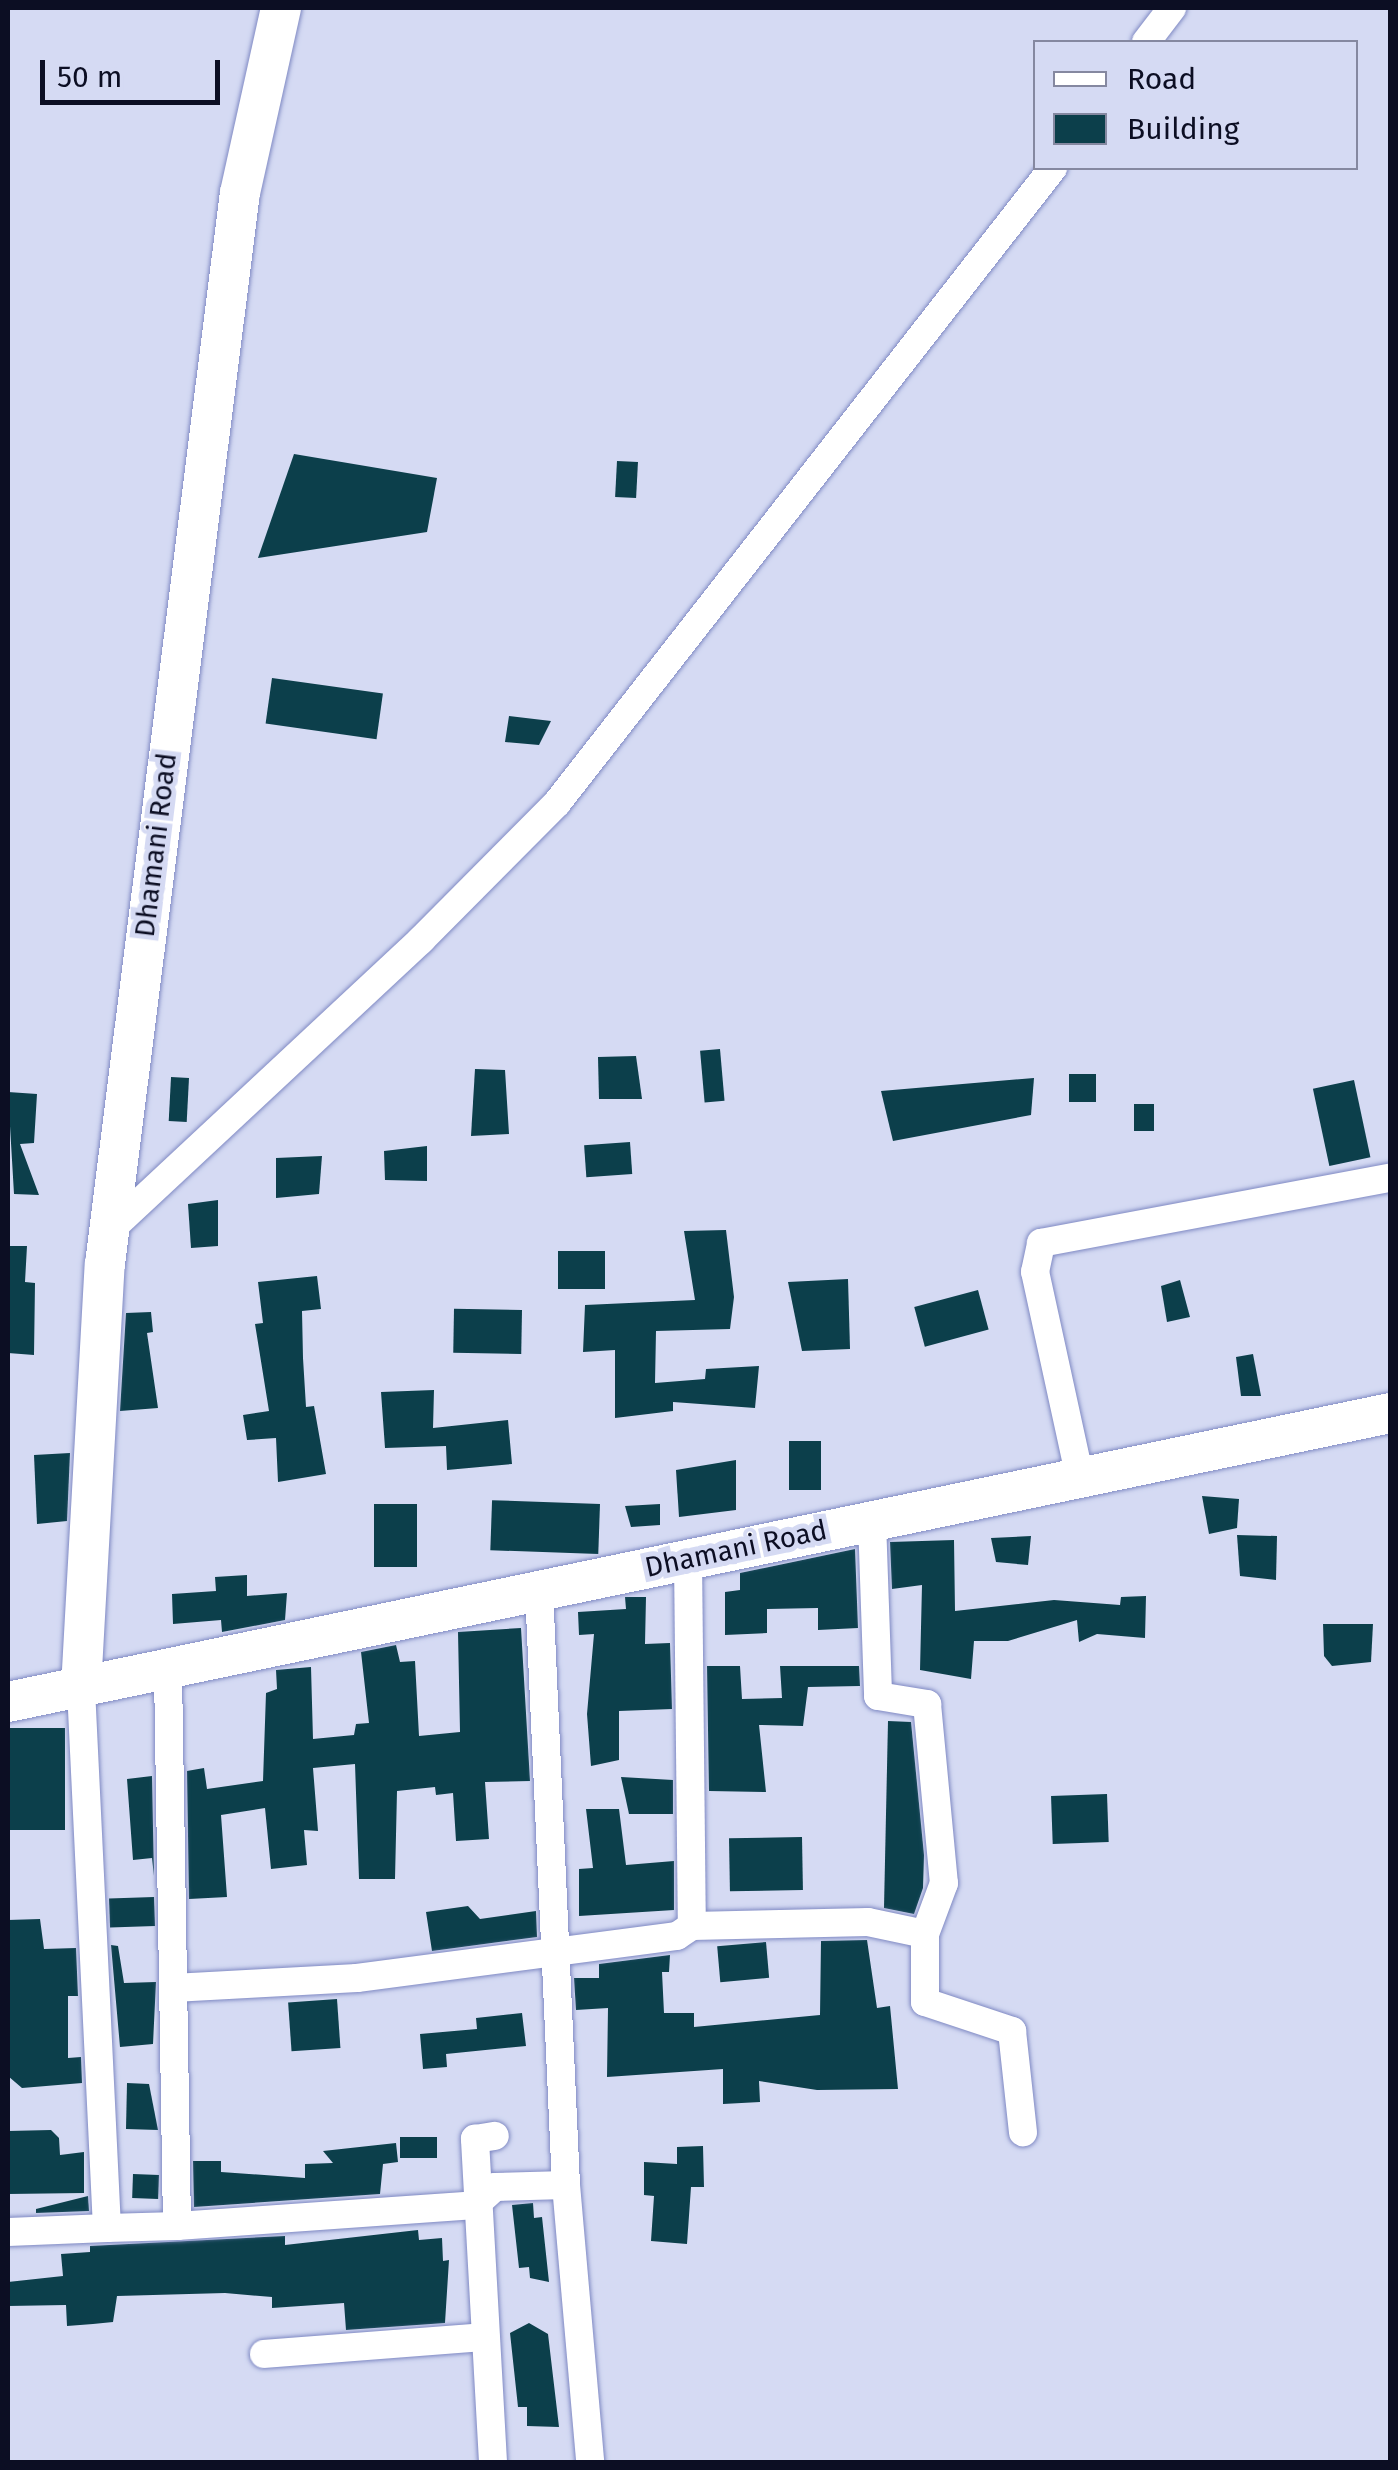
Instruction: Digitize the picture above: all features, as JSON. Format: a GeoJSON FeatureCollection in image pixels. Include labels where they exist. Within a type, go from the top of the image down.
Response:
{"type":"FeatureCollection","features":[{"type":"Feature","properties":{"kind":"main road","name":"Dhamani Road"},"geometry":{"type":"LineString","coordinates":[[81,1688],[109,1231],[237,213],[280,8]]}},
{"type":"Feature","properties":{"kind":"main road","name":"Dhamani Road"},"geometry":{"type":"LineString","coordinates":[[8,1702],[1390,1414]]}},
{"type":"Feature","properties":{"kind":"street"},"geometry":{"type":"LineString","coordinates":[[1148,40],[1172,8]]}},
{"type":"Feature","properties":{"kind":"street"},"geometry":{"type":"LineString","coordinates":[[109,1231],[421,940],[557,803],[1051,170]]}},
{"type":"Feature","properties":{"kind":"street"},"geometry":{"type":"LineString","coordinates":[[1080,1478],[1035,1272],[1040,1243],[1390,1178]]}},
{"type":"Feature","properties":{"kind":"street"},"geometry":{"type":"LineString","coordinates":[[872,1521],[878,1696],[927,1704],[944,1883],[926,1934],[926,2002],[1012,2031],[1022,2132]]}},
{"type":"Feature","properties":{"kind":"street"},"geometry":{"type":"LineString","coordinates":[[688,1558],[692,1926]]}},
{"type":"Feature","properties":{"kind":"street"},"geometry":{"type":"LineString","coordinates":[[539,1590],[566,2185],[590,2462]]}},
{"type":"Feature","properties":{"kind":"street"},"geometry":{"type":"LineString","coordinates":[[168,1671],[177,2226]]}},
{"type":"Feature","properties":{"kind":"street"},"geometry":{"type":"LineString","coordinates":[[81,1688],[107,2228]]}},
{"type":"Feature","properties":{"kind":"street"},"geometry":{"type":"LineString","coordinates":[[174,1988],[357,1978],[677,1936],[692,1926],[868,1922],[926,1934]]}},
{"type":"Feature","properties":{"kind":"street"},"geometry":{"type":"LineString","coordinates":[[494,2462],[475,2139],[496,2136]]}},
{"type":"Feature","properties":{"kind":"street"},"geometry":{"type":"LineString","coordinates":[[8,2232],[177,2226],[476,2205],[496,2187],[566,2185]]}},
{"type":"Feature","properties":{"kind":"street"},"geometry":{"type":"LineString","coordinates":[[264,2354],[485,2337]]}},
{"type":"Feature","properties":{"kind":"building"},"geometry":{"type":"Polygon","coordinates":[[[294,454],[437,478],[427,532],[258,558],[294,454]]]}},
{"type":"Feature","properties":{"kind":"building"},"geometry":{"type":"Polygon","coordinates":[[[617,461],[638,462],[636,498],[615,497],[617,461]]]}},
{"type":"Feature","properties":{"kind":"building"},"geometry":{"type":"Polygon","coordinates":[[[272,678],[383,694],[377,739],[266,724],[272,678]]]}},
{"type":"Feature","properties":{"kind":"building"},"geometry":{"type":"Polygon","coordinates":[[[509,716],[551,721],[539,745],[505,742],[509,716]]]}},
{"type":"Feature","properties":{"kind":"building"},"geometry":{"type":"Polygon","coordinates":[[[720,1049],[725,1101],[705,1103],[700,1051],[720,1049]]]}},
{"type":"Feature","properties":{"kind":"building"},"geometry":{"type":"Polygon","coordinates":[[[636,1056],[642,1099],[599,1099],[598,1057],[636,1056]]]}},
{"type":"Feature","properties":{"kind":"building"},"geometry":{"type":"Polygon","coordinates":[[[475,1069],[505,1070],[509,1134],[471,1136],[475,1069]]]}},
{"type":"Feature","properties":{"kind":"building"},"geometry":{"type":"Polygon","coordinates":[[[1069,1074],[1096,1074],[1096,1102],[1069,1102],[1069,1074]]]}},
{"type":"Feature","properties":{"kind":"building"},"geometry":{"type":"Polygon","coordinates":[[[171,1077],[189,1078],[187,1122],[169,1121],[171,1077]]]}},
{"type":"Feature","properties":{"kind":"building"},"geometry":{"type":"Polygon","coordinates":[[[1034,1078],[1031,1115],[893,1141],[881,1091],[1034,1078]]]}},
{"type":"Feature","properties":{"kind":"building"},"geometry":{"type":"Polygon","coordinates":[[[1354,1080],[1370,1157],[1329,1166],[1313,1089],[1354,1080]]]}},
{"type":"Feature","properties":{"kind":"building"},"geometry":{"type":"Polygon","coordinates":[[[8,1092],[37,1094],[34,1143],[20,1144],[39,1195],[14,1194],[8,1092]]]}},
{"type":"Feature","properties":{"kind":"building"},"geometry":{"type":"Polygon","coordinates":[[[1134,1104],[1154,1104],[1154,1131],[1134,1131],[1134,1104]]]}},
{"type":"Feature","properties":{"kind":"building"},"geometry":{"type":"Polygon","coordinates":[[[630,1142],[632,1174],[586,1177],[584,1145],[630,1142]]]}},
{"type":"Feature","properties":{"kind":"building"},"geometry":{"type":"Polygon","coordinates":[[[427,1146],[427,1181],[385,1180],[384,1151],[427,1146]]]}},
{"type":"Feature","properties":{"kind":"building"},"geometry":{"type":"Polygon","coordinates":[[[322,1156],[319,1194],[276,1198],[276,1158],[322,1156]]]}},
{"type":"Feature","properties":{"kind":"building"},"geometry":{"type":"Polygon","coordinates":[[[218,1200],[218,1246],[191,1248],[188,1204],[218,1200]]]}},
{"type":"Feature","properties":{"kind":"building"},"geometry":{"type":"Polygon","coordinates":[[[726,1230],[734,1297],[730,1329],[656,1331],[655,1383],[705,1379],[706,1369],[759,1366],[755,1408],[673,1402],[673,1411],[615,1418],[615,1350],[583,1352],[585,1305],[695,1300],[684,1231],[726,1230]]]}},
{"type":"Feature","properties":{"kind":"building"},"geometry":{"type":"Polygon","coordinates":[[[8,1246],[27,1246],[25,1282],[35,1283],[34,1355],[8,1353],[8,1246]]]}},
{"type":"Feature","properties":{"kind":"building"},"geometry":{"type":"Polygon","coordinates":[[[558,1251],[605,1251],[605,1289],[558,1289],[558,1251]]]}},
{"type":"Feature","properties":{"kind":"building"},"geometry":{"type":"Polygon","coordinates":[[[317,1276],[321,1309],[302,1311],[303,1358],[306,1407],[314,1406],[326,1474],[278,1482],[276,1438],[247,1440],[243,1415],[269,1411],[255,1324],[263,1323],[258,1282],[317,1276]]]}},
{"type":"Feature","properties":{"kind":"building"},"geometry":{"type":"Polygon","coordinates":[[[848,1279],[850,1349],[802,1351],[788,1282],[848,1279]]]}},
{"type":"Feature","properties":{"kind":"building"},"geometry":{"type":"Polygon","coordinates":[[[1180,1280],[1190,1317],[1167,1322],[1161,1286],[1180,1280]]]}},
{"type":"Feature","properties":{"kind":"building"},"geometry":{"type":"Polygon","coordinates":[[[978,1290],[989,1330],[925,1347],[914,1307],[978,1290]]]}},
{"type":"Feature","properties":{"kind":"building"},"geometry":{"type":"Polygon","coordinates":[[[454,1309],[522,1310],[521,1354],[453,1353],[454,1309]]]}},
{"type":"Feature","properties":{"kind":"building"},"geometry":{"type":"Polygon","coordinates":[[[151,1312],[153,1332],[147,1333],[158,1408],[120,1411],[126,1313],[151,1312]]]}},
{"type":"Feature","properties":{"kind":"building"},"geometry":{"type":"Polygon","coordinates":[[[1253,1354],[1261,1396],[1241,1396],[1236,1357],[1253,1354]]]}},
{"type":"Feature","properties":{"kind":"building"},"geometry":{"type":"Polygon","coordinates":[[[434,1390],[433,1428],[508,1420],[512,1464],[447,1470],[446,1446],[385,1448],[381,1392],[434,1390]]]}},
{"type":"Feature","properties":{"kind":"building"},"geometry":{"type":"Polygon","coordinates":[[[789,1441],[821,1441],[821,1490],[789,1490],[789,1441]]]}},
{"type":"Feature","properties":{"kind":"building"},"geometry":{"type":"Polygon","coordinates":[[[70,1453],[67,1521],[37,1524],[34,1455],[70,1453]]]}},
{"type":"Feature","properties":{"kind":"building"},"geometry":{"type":"Polygon","coordinates":[[[736,1460],[736,1510],[679,1517],[676,1470],[736,1460]]]}},
{"type":"Feature","properties":{"kind":"building"},"geometry":{"type":"Polygon","coordinates":[[[1202,1496],[1239,1499],[1237,1528],[1209,1534],[1202,1496]]]}},
{"type":"Feature","properties":{"kind":"building"},"geometry":{"type":"Polygon","coordinates":[[[492,1500],[600,1504],[598,1554],[490,1550],[492,1500]]]}},
{"type":"Feature","properties":{"kind":"building"},"geometry":{"type":"Polygon","coordinates":[[[374,1504],[417,1504],[417,1567],[374,1567],[374,1504]]]}},
{"type":"Feature","properties":{"kind":"building"},"geometry":{"type":"Polygon","coordinates":[[[660,1504],[660,1525],[631,1527],[625,1506],[660,1504]]]}},
{"type":"Feature","properties":{"kind":"building"},"geometry":{"type":"Polygon","coordinates":[[[1237,1535],[1277,1536],[1276,1580],[1240,1576],[1237,1535]]]}},
{"type":"Feature","properties":{"kind":"building"},"geometry":{"type":"Polygon","coordinates":[[[1031,1536],[1028,1565],[996,1562],[991,1538],[1031,1536]]]}},
{"type":"Feature","properties":{"kind":"building"},"geometry":{"type":"Polygon","coordinates":[[[954,1540],[955,1611],[1054,1600],[1120,1605],[1121,1597],[1146,1596],[1145,1638],[1097,1634],[1079,1642],[1077,1620],[1008,1641],[974,1641],[971,1679],[920,1670],[922,1585],[892,1589],[890,1542],[954,1540]]]}},
{"type":"Feature","properties":{"kind":"building"},"geometry":{"type":"Polygon","coordinates":[[[855,1549],[858,1628],[818,1630],[818,1608],[767,1609],[767,1633],[725,1635],[725,1592],[740,1590],[740,1573],[855,1549]]]}},
{"type":"Feature","properties":{"kind":"building"},"geometry":{"type":"Polygon","coordinates":[[[247,1575],[247,1596],[287,1593],[285,1620],[222,1632],[221,1620],[173,1624],[172,1594],[216,1591],[215,1577],[247,1575]]]}},
{"type":"Feature","properties":{"kind":"building"},"geometry":{"type":"Polygon","coordinates":[[[625,1597],[646,1597],[645,1644],[670,1643],[672,1709],[619,1711],[619,1760],[591,1766],[587,1714],[594,1634],[579,1635],[578,1612],[626,1609],[625,1597]]]}},
{"type":"Feature","properties":{"kind":"building"},"geometry":{"type":"Polygon","coordinates":[[[1323,1624],[1373,1624],[1371,1662],[1332,1666],[1324,1656],[1323,1624]]]}},
{"type":"Feature","properties":{"kind":"building"},"geometry":{"type":"Polygon","coordinates":[[[521,1628],[530,1781],[485,1782],[489,1839],[456,1841],[453,1793],[436,1795],[435,1787],[397,1791],[395,1879],[359,1879],[355,1764],[313,1768],[318,1831],[304,1830],[307,1865],[271,1869],[265,1808],[221,1815],[227,1897],[189,1899],[187,1771],[204,1768],[207,1789],[263,1781],[266,1693],[277,1689],[276,1670],[311,1667],[313,1739],[354,1735],[356,1724],[369,1723],[361,1652],[396,1645],[400,1662],[415,1661],[419,1736],[460,1732],[458,1632],[521,1628]]]}},
{"type":"Feature","properties":{"kind":"building"},"geometry":{"type":"Polygon","coordinates":[[[707,1666],[740,1666],[742,1699],[782,1698],[780,1666],[859,1666],[860,1686],[808,1687],[803,1726],[759,1725],[766,1792],[709,1791],[707,1666]]]}},
{"type":"Feature","properties":{"kind":"building"},"geometry":{"type":"Polygon","coordinates":[[[888,1721],[911,1722],[924,1855],[923,1888],[914,1914],[884,1908],[888,1721]]]}},
{"type":"Feature","properties":{"kind":"building"},"geometry":{"type":"Polygon","coordinates":[[[8,1728],[65,1728],[65,1830],[8,1830],[8,1728]]]}},
{"type":"Feature","properties":{"kind":"building"},"geometry":{"type":"Polygon","coordinates":[[[152,1776],[154,1876],[152,1858],[133,1860],[127,1779],[152,1776]]]}},
{"type":"Feature","properties":{"kind":"building"},"geometry":{"type":"Polygon","coordinates":[[[621,1777],[673,1780],[673,1814],[629,1814],[621,1777]]]}},
{"type":"Feature","properties":{"kind":"building"},"geometry":{"type":"Polygon","coordinates":[[[1107,1794],[1109,1842],[1053,1844],[1051,1796],[1107,1794]]]}},
{"type":"Feature","properties":{"kind":"building"},"geometry":{"type":"Polygon","coordinates":[[[586,1809],[619,1809],[626,1865],[674,1861],[674,1910],[579,1916],[579,1869],[593,1868],[586,1809]]]}},
{"type":"Feature","properties":{"kind":"building"},"geometry":{"type":"Polygon","coordinates":[[[802,1837],[803,1890],[730,1891],[729,1838],[802,1837]]]}},
{"type":"Feature","properties":{"kind":"building"},"geometry":{"type":"Polygon","coordinates":[[[154,1897],[155,1926],[110,1928],[109,1899],[154,1897]]]}},
{"type":"Feature","properties":{"kind":"building"},"geometry":{"type":"Polygon","coordinates":[[[468,1906],[480,1919],[536,1911],[537,1937],[432,1951],[426,1912],[468,1906]]]}},
{"type":"Feature","properties":{"kind":"building"},"geometry":{"type":"Polygon","coordinates":[[[40,1919],[44,1949],[76,1948],[78,1996],[68,1996],[68,2058],[81,2057],[82,2083],[22,2088],[8,2076],[8,1920],[40,1919]]]}},
{"type":"Feature","properties":{"kind":"building"},"geometry":{"type":"Polygon","coordinates":[[[867,1940],[877,2008],[890,2006],[898,2089],[817,2090],[759,2081],[760,2102],[723,2104],[723,2069],[607,2077],[608,2008],[576,2010],[574,1978],[599,1978],[599,1964],[670,1955],[669,1972],[662,1972],[664,2013],[694,2013],[694,2027],[820,2015],[821,1941],[867,1940]]]}},
{"type":"Feature","properties":{"kind":"building"},"geometry":{"type":"Polygon","coordinates":[[[766,1942],[769,1978],[720,1982],[717,1946],[766,1942]]]}},
{"type":"Feature","properties":{"kind":"building"},"geometry":{"type":"Polygon","coordinates":[[[111,1945],[118,1946],[124,1983],[156,1982],[153,2044],[120,2047],[111,1945]]]}},
{"type":"Feature","properties":{"kind":"building"},"geometry":{"type":"Polygon","coordinates":[[[337,1999],[340,2048],[292,2051],[288,2002],[337,1999]]]}},
{"type":"Feature","properties":{"kind":"building"},"geometry":{"type":"Polygon","coordinates":[[[522,2013],[526,2046],[446,2054],[447,2067],[423,2069],[420,2034],[477,2029],[476,2018],[522,2013]]]}},
{"type":"Feature","properties":{"kind":"building"},"geometry":{"type":"Polygon","coordinates":[[[127,2083],[149,2084],[158,2130],[126,2129],[127,2083]]]}},
{"type":"Feature","properties":{"kind":"building"},"geometry":{"type":"Polygon","coordinates":[[[51,2130],[59,2138],[60,2155],[84,2152],[84,2193],[8,2194],[8,2131],[51,2130]]]}},
{"type":"Feature","properties":{"kind":"building"},"geometry":{"type":"Polygon","coordinates":[[[400,2137],[437,2137],[437,2158],[400,2158],[400,2137]]]}},
{"type":"Feature","properties":{"kind":"building"},"geometry":{"type":"Polygon","coordinates":[[[396,2143],[398,2162],[383,2164],[380,2194],[194,2207],[193,2161],[221,2161],[221,2172],[305,2178],[305,2164],[333,2163],[323,2151],[396,2143]]]}},
{"type":"Feature","properties":{"kind":"building"},"geometry":{"type":"Polygon","coordinates":[[[703,2146],[704,2187],[691,2187],[687,2244],[651,2241],[654,2196],[644,2195],[644,2162],[677,2164],[677,2147],[703,2146]]]}},
{"type":"Feature","properties":{"kind":"building"},"geometry":{"type":"Polygon","coordinates":[[[133,2174],[159,2175],[158,2199],[132,2198],[133,2174]]]}},
{"type":"Feature","properties":{"kind":"building"},"geometry":{"type":"Polygon","coordinates":[[[88,2196],[89,2211],[36,2213],[36,2209],[88,2196]]]}},
{"type":"Feature","properties":{"kind":"building"},"geometry":{"type":"Polygon","coordinates":[[[533,2203],[534,2218],[542,2217],[549,2282],[530,2278],[529,2267],[519,2268],[512,2205],[533,2203]]]}},
{"type":"Feature","properties":{"kind":"building"},"geometry":{"type":"Polygon","coordinates":[[[418,2230],[419,2240],[442,2238],[443,2261],[449,2260],[445,2323],[346,2330],[344,2303],[272,2308],[272,2297],[225,2293],[117,2296],[113,2322],[67,2326],[66,2305],[8,2306],[8,2282],[63,2276],[61,2254],[90,2252],[90,2246],[285,2236],[285,2245],[418,2230]]]}},
{"type":"Feature","properties":{"kind":"building"},"geometry":{"type":"Polygon","coordinates":[[[529,2323],[548,2334],[559,2427],[527,2426],[527,2407],[518,2407],[510,2333],[529,2323]]]}}]}
